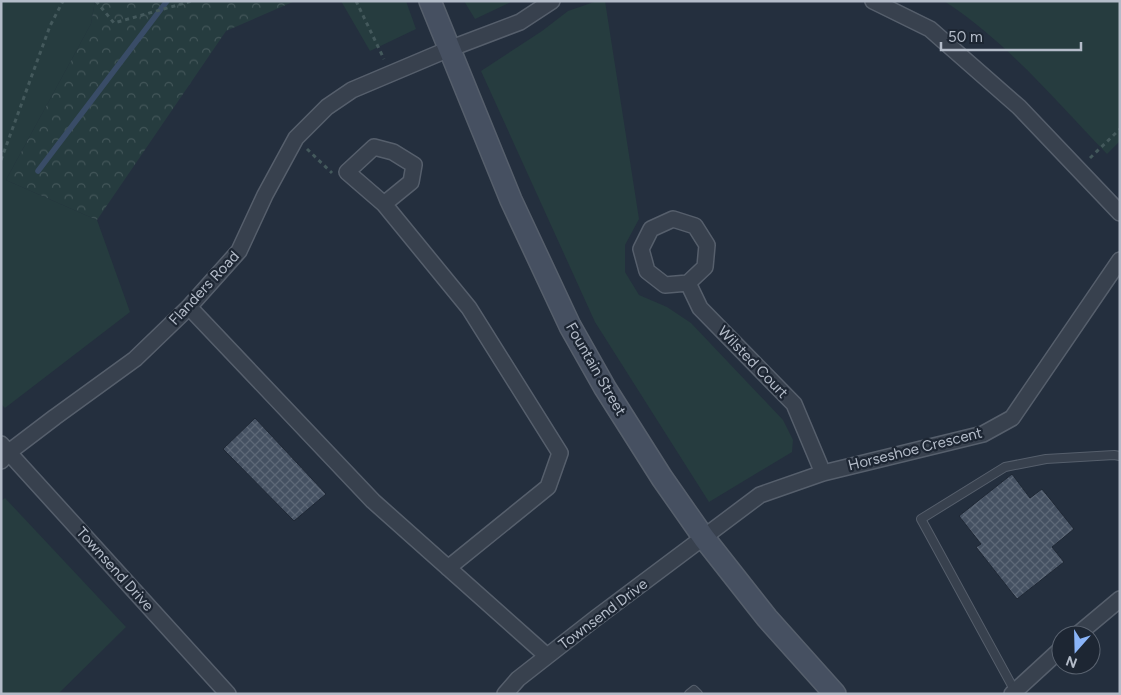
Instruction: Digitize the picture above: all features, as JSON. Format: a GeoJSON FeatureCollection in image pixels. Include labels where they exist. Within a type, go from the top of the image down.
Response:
{"type":"FeatureCollection","features":[{"type":"Feature","properties":{"kind":"main road","name":"Fountain Street"},"geometry":{"type":"LineString","coordinates":[[430,1],[511,200],[570,326],[605,388],[662,478],[704,538],[768,618],[834,694]]}},
{"type":"Feature","properties":{"kind":"street"},"geometry":{"type":"LineString","coordinates":[[449,50],[520,22],[552,1]]}},
{"type":"Feature","properties":{"kind":"street"},"geometry":{"type":"LineString","coordinates":[[872,1],[930,29],[1019,107],[1120,213]]}},
{"type":"Feature","properties":{"kind":"street","name":"Flanders Road"},"geometry":{"type":"LineString","coordinates":[[4,452],[134,359],[189,307],[239,251],[265,195],[296,138],[327,107],[352,90],[449,50]]}},
{"type":"Feature","properties":{"kind":"street"},"geometry":{"type":"LineString","coordinates":[[384,204],[410,182],[414,165],[393,152],[374,147],[347,172],[384,204],[469,308],[560,453],[548,487],[448,568]]}},
{"type":"Feature","properties":{"kind":"street"},"geometry":{"type":"LineString","coordinates":[[672,219],[695,226],[707,245],[705,268],[688,283],[665,285],[647,271],[641,249],[652,229],[672,219]]}},
{"type":"Feature","properties":{"kind":"street","name":"Horseshoe Crescent"},"geometry":{"type":"LineString","coordinates":[[704,538],[760,495],[823,473],[983,434],[1012,418],[1120,260]]}},
{"type":"Feature","properties":{"kind":"street","name":"Wilsted Court"},"geometry":{"type":"LineString","coordinates":[[688,283],[700,308],[794,404],[823,473]]}},
{"type":"Feature","properties":{"kind":"street"},"geometry":{"type":"LineString","coordinates":[[189,307],[373,501],[547,656]]}},
{"type":"Feature","properties":{"kind":"street","name":"Townsend Drive"},"geometry":{"type":"LineString","coordinates":[[4,452],[228,694]]}},
{"type":"Feature","properties":{"kind":"street","name":"Townsend Drive"},"geometry":{"type":"LineString","coordinates":[[505,694],[518,679],[547,656],[704,538]]}},
{"type":"Feature","properties":{"kind":"street"},"geometry":{"type":"LineString","coordinates":[[1089,625],[1120,599]]}},
{"type":"Feature","properties":{"kind":"street"},"geometry":{"type":"LineString","coordinates":[[1014,693],[1051,658]]}},
{"type":"Feature","properties":{"kind":"lane"},"geometry":{"type":"LineString","coordinates":[[1014,693],[921,519],[1005,467],[1046,459],[1120,456]]}},
{"type":"Feature","properties":{"kind":"lane"},"geometry":{"type":"LineString","coordinates":[[689,694],[694,690],[698,694]]}},
{"type":"Feature","properties":{"kind":"path"},"geometry":{"type":"LineString","coordinates":[[1,160],[50,26],[64,1]]}},
{"type":"Feature","properties":{"kind":"path"},"geometry":{"type":"LineString","coordinates":[[96,1],[114,23],[192,1]]}},
{"type":"Feature","properties":{"kind":"path"},"geometry":{"type":"LineString","coordinates":[[356,1],[391,75]]}},
{"type":"Feature","properties":{"kind":"path"},"geometry":{"type":"LineString","coordinates":[[1079,169],[1120,128]]}},
{"type":"Feature","properties":{"kind":"path"},"geometry":{"type":"LineString","coordinates":[[296,138],[332,173],[347,172]]}},
{"type":"Feature","properties":{"kind":"green space"},"geometry":{"type":"Polygon","coordinates":[[[1,1],[95,1],[91,24],[6,180],[97,220],[130,312],[5,408],[1,404],[1,1]]]}},
{"type":"Feature","properties":{"kind":"green space"},"geometry":{"type":"Polygon","coordinates":[[[95,1],[295,1],[226,31],[97,220],[6,180],[91,24],[95,1]]]}},
{"type":"Feature","properties":{"kind":"green space"},"geometry":{"type":"Polygon","coordinates":[[[341,1],[406,1],[416,29],[370,51],[341,1]]]}},
{"type":"Feature","properties":{"kind":"green space"},"geometry":{"type":"Polygon","coordinates":[[[464,1],[513,1],[475,19],[464,1]]]}},
{"type":"Feature","properties":{"kind":"green space"},"geometry":{"type":"Polygon","coordinates":[[[597,1],[605,1],[639,219],[625,245],[625,272],[639,295],[667,307],[691,323],[783,420],[793,440],[792,452],[709,502],[595,322],[481,71],[542,31],[568,11],[597,1]]]}},
{"type":"Feature","properties":{"kind":"green space"},"geometry":{"type":"Polygon","coordinates":[[[944,1],[1120,1],[1120,141],[1107,154],[1050,93],[1009,53],[988,34],[944,1]]]}},
{"type":"Feature","properties":{"kind":"green space"},"geometry":{"type":"Polygon","coordinates":[[[5,498],[126,627],[58,694],[1,694],[1,501],[5,498]]]}},
{"type":"Feature","properties":{"kind":"building"},"geometry":{"type":"Polygon","coordinates":[[[255,418],[326,494],[294,521],[223,449],[255,418]]]}},
{"type":"Feature","properties":{"kind":"building"},"geometry":{"type":"Polygon","coordinates":[[[1012,474],[1030,498],[1042,489],[1074,529],[1052,547],[1064,562],[1017,599],[976,547],[981,544],[959,516],[1012,474]]]}},
{"type":"Feature","properties":{"kind":"waterway"},"geometry":{"type":"LineString","coordinates":[[38,171],[167,1]]}}]}
